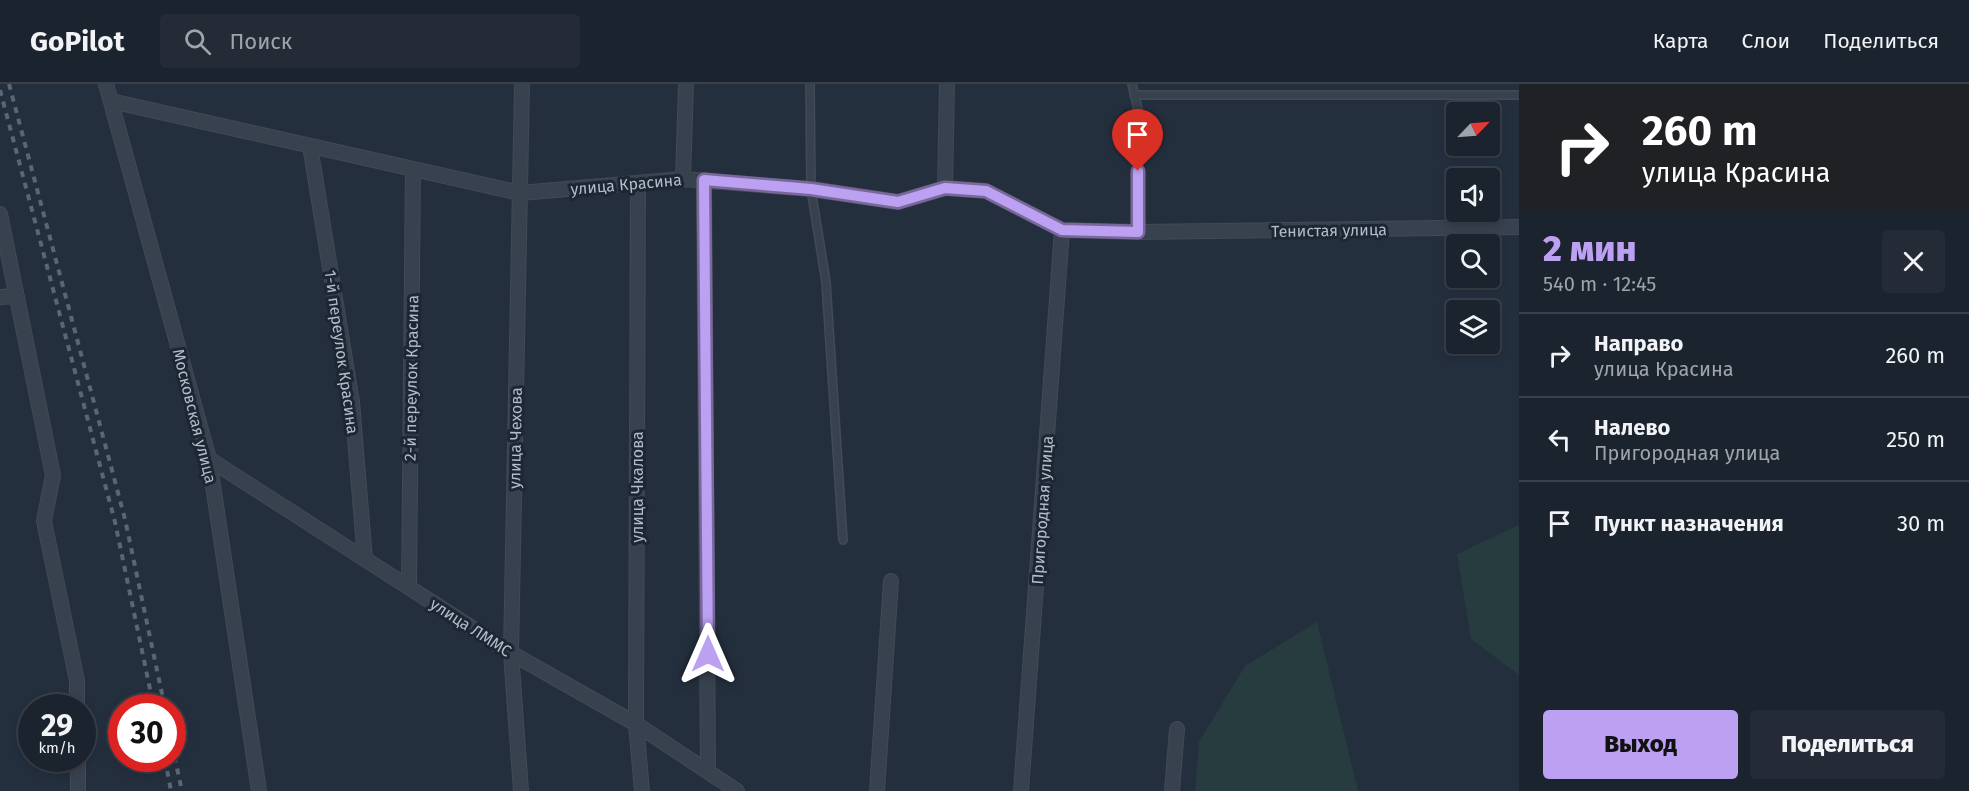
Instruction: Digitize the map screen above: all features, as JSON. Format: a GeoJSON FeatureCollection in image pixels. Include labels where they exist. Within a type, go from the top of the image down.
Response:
{"type":"FeatureCollection","features":[{"type":"Feature","properties":{"kind":"street","name":"Московская улица"},"geometry":{"type":"LineString","coordinates":[[106,84],[209,459],[260,791]]}},
{"type":"Feature","properties":{"kind":"street","name":"улица Чехова"},"geometry":{"type":"LineString","coordinates":[[521,791],[511,653],[522,84]]}},
{"type":"Feature","properties":{"kind":"street"},"geometry":{"type":"LineString","coordinates":[[683,179],[686,84]]}},
{"type":"Feature","properties":{"kind":"street"},"geometry":{"type":"LineString","coordinates":[[945,188],[946,84]]}},
{"type":"Feature","properties":{"kind":"street","name":"улица Красина"},"geometry":{"type":"LineString","coordinates":[[111,101],[520,193],[683,179],[811,189],[898,202],[945,188],[986,191],[1062,230],[1138,232]]}},
{"type":"Feature","properties":{"kind":"street","name":"1-й переулок Красина"},"geometry":{"type":"LineString","coordinates":[[310,146],[352,402],[365,560]]}},
{"type":"Feature","properties":{"kind":"street","name":"2-й переулок Красина"},"geometry":{"type":"LineString","coordinates":[[409,587],[412,169]]}},
{"type":"Feature","properties":{"kind":"street"},"geometry":{"type":"LineString","coordinates":[[704,180],[708,772]]}},
{"type":"Feature","properties":{"kind":"street","name":"улица Чкалова"},"geometry":{"type":"LineString","coordinates":[[638,183],[636,724],[642,791]]}},
{"type":"Feature","properties":{"kind":"street"},"geometry":{"type":"LineString","coordinates":[[0,214],[53,475],[44,521],[77,681],[77,694]]}},
{"type":"Feature","properties":{"kind":"street","name":"Тенистая улица"},"geometry":{"type":"LineString","coordinates":[[1138,232],[1519,227]]}},
{"type":"Feature","properties":{"kind":"street","name":"Пригородная улица"},"geometry":{"type":"LineString","coordinates":[[1021,791],[1062,230]]}},
{"type":"Feature","properties":{"kind":"street"},"geometry":{"type":"LineString","coordinates":[[0,297],[17,296]]}},
{"type":"Feature","properties":{"kind":"street","name":"улица ЛММС"},"geometry":{"type":"LineString","coordinates":[[209,459],[511,653],[636,724],[736,791]]}},
{"type":"Feature","properties":{"kind":"street"},"geometry":{"type":"LineString","coordinates":[[877,791],[891,581]]}},
{"type":"Feature","properties":{"kind":"street"},"geometry":{"type":"LineString","coordinates":[[1172,791],[1177,729]]}},
{"type":"Feature","properties":{"kind":"street"},"geometry":{"type":"LineString","coordinates":[[78,772],[78,791]]}},
{"type":"Feature","properties":{"kind":"lane"},"geometry":{"type":"LineString","coordinates":[[810,84],[811,189],[826,282],[843,540]]}},
{"type":"Feature","properties":{"kind":"lane"},"geometry":{"type":"LineString","coordinates":[[1132,84],[1138,109],[1138,232]]}},
{"type":"Feature","properties":{"kind":"lane"},"geometry":{"type":"LineString","coordinates":[[1134,94],[1519,95]]}},
{"type":"Feature","properties":{"kind":"green space"},"geometry":{"type":"Polygon","coordinates":[[[1519,525],[1519,675],[1471,639],[1457,554],[1519,525]]]}},
{"type":"Feature","properties":{"kind":"green space"},"geometry":{"type":"Polygon","coordinates":[[[1317,622],[1358,791],[1195,791],[1199,742],[1245,666],[1317,622]]]}},
{"type":"Feature","properties":{"kind":"railway"},"geometry":{"type":"LineString","coordinates":[[9,84],[125,519],[162,694]]}},
{"type":"Feature","properties":{"kind":"railway"},"geometry":{"type":"LineString","coordinates":[[0,90],[115,522],[151,694]]}},
{"type":"Feature","properties":{"kind":"railway"},"geometry":{"type":"LineString","coordinates":[[167,772],[171,791]]}},
{"type":"Feature","properties":{"kind":"railway"},"geometry":{"type":"LineString","coordinates":[[178,772],[182,791]]}},
{"type":"Feature","properties":{"kind":"route"},"geometry":{"type":"LineString","coordinates":[[708,654],[704,180],[811,189],[898,202],[945,188],[986,191],[1062,230],[1138,232],[1138,171]]}}]}
